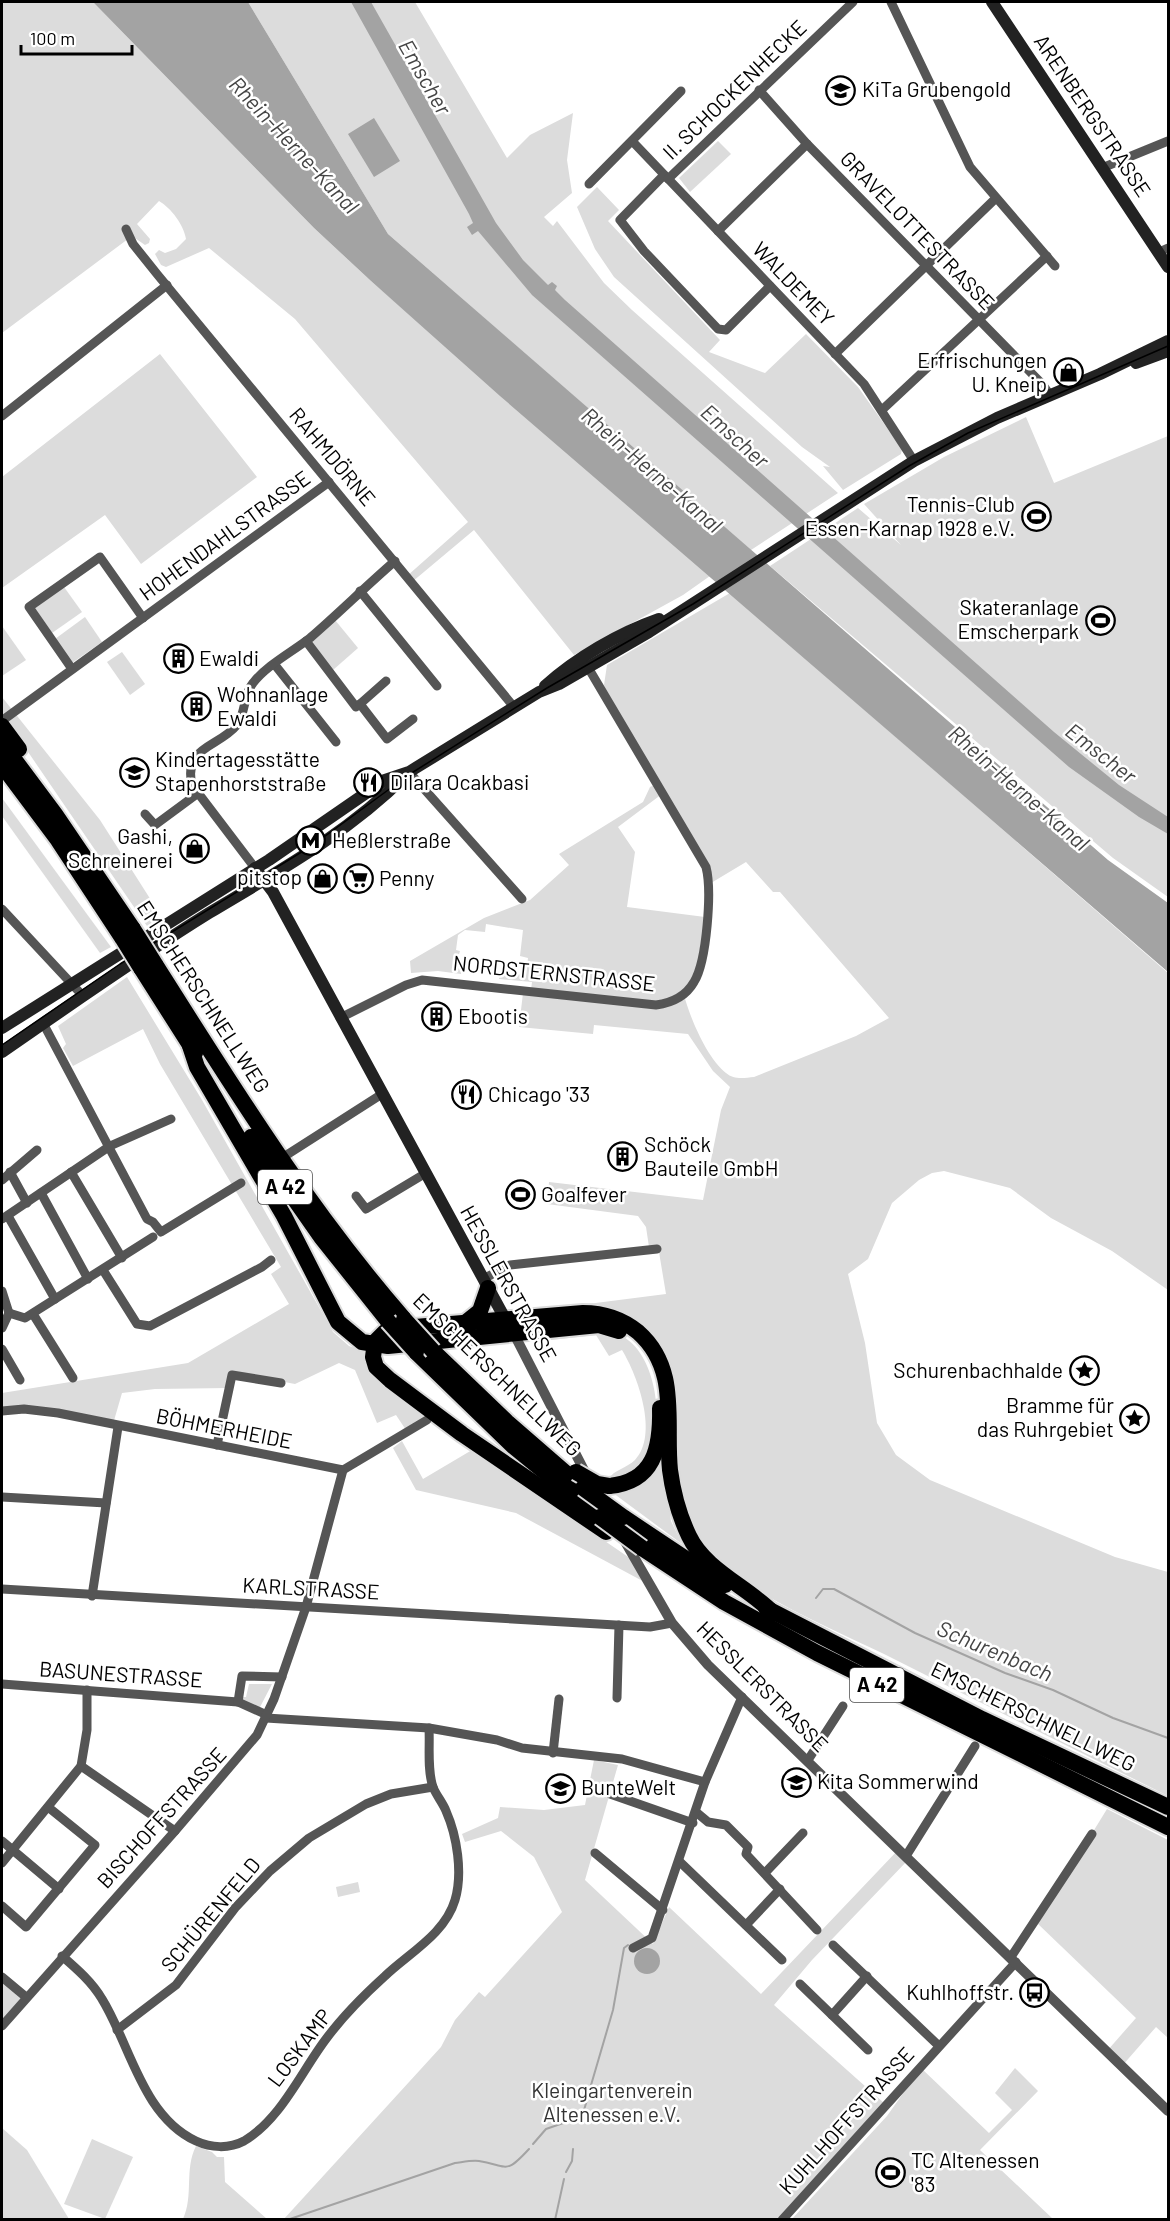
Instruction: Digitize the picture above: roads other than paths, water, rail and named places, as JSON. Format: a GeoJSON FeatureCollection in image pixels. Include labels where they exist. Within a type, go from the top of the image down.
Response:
{"type":"FeatureCollection","features":[{"type":"Feature","properties":{"kind":"highway"},"geometry":{"type":"LineString","coordinates":[[2,723],[65,810],[116,887],[127,928]]}},
{"type":"Feature","properties":{"kind":"highway","name":"EMSCHERSCHNELLWEG"},"geometry":{"type":"LineString","coordinates":[[2,743],[55,814],[127,928],[190,1046],[276,1174],[351,1277],[396,1320],[433,1350],[507,1422],[583,1488],[622,1517],[714,1578],[773,1612],[982,1719],[1168,1807]]}},
{"type":"Feature","properties":{"kind":"highway","name":"EMSCHERSCHNELLWEG"},"geometry":{"type":"LineString","coordinates":[[2,765],[127,928]]}},
{"type":"Feature","properties":{"kind":"highway","name":"EMSCHERSCHNELLWEG"},"geometry":{"type":"LineString","coordinates":[[148,966],[213,1055],[416,1352],[513,1446],[603,1525],[644,1554],[724,1602],[885,1689],[1168,1827]]}},
{"type":"Feature","properties":{"kind":"highway"},"geometry":{"type":"LineString","coordinates":[[190,1046],[197,1067],[284,1216],[338,1322],[352,1336],[374,1345],[596,1313],[621,1321],[648,1341],[656,1352],[666,1377],[670,1416],[671,1477],[681,1519],[690,1540],[709,1561],[773,1612]]}},
{"type":"Feature","properties":{"kind":"highway"},"geometry":{"type":"LineString","coordinates":[[465,1323],[480,1311],[486,1283]]}},
{"type":"Feature","properties":{"kind":"highway"},"geometry":{"type":"LineString","coordinates":[[507,1422],[515,1422],[576,1472],[597,1484],[620,1485],[640,1476],[651,1465],[660,1420],[659,1392],[648,1359],[634,1341],[606,1326],[509,1326],[465,1323],[385,1332],[374,1345],[373,1357],[376,1367],[390,1380],[462,1434],[603,1525]]}},
{"type":"Feature","properties":{"kind":"main road","name":"ARENBERGSTRASSE"},"geometry":{"type":"LineString","coordinates":[[992,2],[1102,168],[1164,250],[1168,267]]}},
{"type":"Feature","properties":{"kind":"main road"},"geometry":{"type":"LineString","coordinates":[[2,1052],[209,914],[265,881],[370,808],[409,772],[586,663],[641,626],[671,615],[914,460],[997,418],[1100,374],[1168,341]]}},
{"type":"Feature","properties":{"kind":"main road"},"geometry":{"type":"LineString","coordinates":[[1100,374],[1168,351]]}},
{"type":"Feature","properties":{"kind":"main road"},"geometry":{"type":"LineString","coordinates":[[2,1028],[255,868],[385,780],[409,772]]}},
{"type":"Feature","properties":{"kind":"main road","name":"HESSLERSTRASSE"},"geometry":{"type":"LineString","coordinates":[[255,868],[265,881],[509,1326]]}},
{"type":"Feature","properties":{"kind":"street","name":"II. SCHOCKENHECKE"},"geometry":{"type":"LineString","coordinates":[[770,286],[726,330],[718,329],[644,251],[620,220],[853,2]]}},
{"type":"Feature","properties":{"kind":"street"},"geometry":{"type":"LineString","coordinates":[[891,2],[970,167],[995,199],[1055,266]]}},
{"type":"Feature","properties":{"kind":"street","name":"GRAVELOTTESTRASSE"},"geometry":{"type":"LineString","coordinates":[[759,90],[807,144],[1050,395]]}},
{"type":"Feature","properties":{"kind":"street"},"geometry":{"type":"LineString","coordinates":[[589,184],[681,91]]}},
{"type":"Feature","properties":{"kind":"street"},"geometry":{"type":"LineString","coordinates":[[1102,168],[1168,141]]}},
{"type":"Feature","properties":{"kind":"street","name":"WALDEMEY"},"geometry":{"type":"LineString","coordinates":[[633,142],[864,384],[883,409],[914,460]]}},
{"type":"Feature","properties":{"kind":"street"},"geometry":{"type":"LineString","coordinates":[[718,231],[807,144]]}},
{"type":"Feature","properties":{"kind":"street"},"geometry":{"type":"LineString","coordinates":[[835,354],[995,199]]}},
{"type":"Feature","properties":{"kind":"street","name":"RAHMDÖRNE"},"geometry":{"type":"LineString","coordinates":[[126,229],[133,244],[166,285],[514,707]]}},
{"type":"Feature","properties":{"kind":"street"},"geometry":{"type":"LineString","coordinates":[[883,409],[1047,256]]}},
{"type":"Feature","properties":{"kind":"street"},"geometry":{"type":"LineString","coordinates":[[2,416],[166,285]]}},
{"type":"Feature","properties":{"kind":"street","name":"HOHENDAHLSTRASSE"},"geometry":{"type":"LineString","coordinates":[[2,723],[72,669],[329,482]]}},
{"type":"Feature","properties":{"kind":"street","name":"HOHENDAHLSTRASSE"},"geometry":{"type":"LineString","coordinates":[[72,669],[29,607],[100,557],[143,618]]}},
{"type":"Feature","properties":{"kind":"street"},"geometry":{"type":"LineString","coordinates":[[255,868],[197,794],[190,776],[193,761],[204,749],[236,726],[251,686],[275,664],[306,641],[395,561]]}},
{"type":"Feature","properties":{"kind":"street"},"geometry":{"type":"LineString","coordinates":[[360,591],[437,686]]}},
{"type":"Feature","properties":{"kind":"street"},"geometry":{"type":"LineString","coordinates":[[306,641],[356,707],[386,681]]}},
{"type":"Feature","properties":{"kind":"street","name":"NORDSTERNSTRASSE"},"geometry":{"type":"LineString","coordinates":[[340,1018],[406,985],[422,980],[643,1005],[656,1005],[676,1000],[692,986],[701,964],[710,889],[706,867],[586,663]]}},
{"type":"Feature","properties":{"kind":"street"},"geometry":{"type":"LineString","coordinates":[[275,664],[336,742]]}},
{"type":"Feature","properties":{"kind":"street"},"geometry":{"type":"LineString","coordinates":[[360,704],[387,739],[413,719]]}},
{"type":"Feature","properties":{"kind":"street"},"geometry":{"type":"LineString","coordinates":[[409,772],[522,899]]}},
{"type":"Feature","properties":{"kind":"street"},"geometry":{"type":"LineString","coordinates":[[145,814],[155,825],[197,794]]}},
{"type":"Feature","properties":{"kind":"street"},"geometry":{"type":"LineString","coordinates":[[2,909],[83,996]]}},
{"type":"Feature","properties":{"kind":"street"},"geometry":{"type":"LineString","coordinates":[[43,1023],[110,1146],[147,1220],[153,1222],[157,1235]]}},
{"type":"Feature","properties":{"kind":"street"},"geometry":{"type":"LineString","coordinates":[[285,1156],[382,1094]]}},
{"type":"Feature","properties":{"kind":"street"},"geometry":{"type":"LineString","coordinates":[[55,1299],[5,1218],[110,1146],[171,1119]]}},
{"type":"Feature","properties":{"kind":"street"},"geometry":{"type":"LineString","coordinates":[[2,1180],[37,1150]]}},
{"type":"Feature","properties":{"kind":"street"},"geometry":{"type":"LineString","coordinates":[[10,1172],[27,1203]]}},
{"type":"Feature","properties":{"kind":"street"},"geometry":{"type":"LineString","coordinates":[[71,1172],[122,1258]]}},
{"type":"Feature","properties":{"kind":"street"},"geometry":{"type":"LineString","coordinates":[[356,1196],[366,1209],[426,1173]]}},
{"type":"Feature","properties":{"kind":"street"},"geometry":{"type":"LineString","coordinates":[[9,1313],[25,1318],[33,1314],[241,1183]]}},
{"type":"Feature","properties":{"kind":"street"},"geometry":{"type":"LineString","coordinates":[[41,1193],[88,1279]]}},
{"type":"Feature","properties":{"kind":"street"},"geometry":{"type":"LineString","coordinates":[[486,1283],[510,1265],[657,1250]]}},
{"type":"Feature","properties":{"kind":"street"},"geometry":{"type":"LineString","coordinates":[[103,1270],[137,1324],[150,1326],[272,1260]]}},
{"type":"Feature","properties":{"kind":"street"},"geometry":{"type":"LineString","coordinates":[[2,1291],[9,1313],[2,1328]]}},
{"type":"Feature","properties":{"kind":"street"},"geometry":{"type":"LineString","coordinates":[[33,1314],[73,1378]]}},
{"type":"Feature","properties":{"kind":"street","name":"HESSLERSTRASSE"},"geometry":{"type":"LineString","coordinates":[[509,1326],[584,1471],[672,1623],[708,1665],[1168,2111]]}},
{"type":"Feature","properties":{"kind":"street"},"geometry":{"type":"LineString","coordinates":[[2,1349],[20,1380]]}},
{"type":"Feature","properties":{"kind":"street"},"geometry":{"type":"LineString","coordinates":[[217,1445],[232,1375],[281,1383]]}},
{"type":"Feature","properties":{"kind":"street","name":"BÖHMERHEIDE"},"geometry":{"type":"LineString","coordinates":[[2,1411],[42,1410],[118,1427],[343,1470]]}},
{"type":"Feature","properties":{"kind":"street"},"geometry":{"type":"LineString","coordinates":[[343,1470],[427,1420]]}},
{"type":"Feature","properties":{"kind":"street"},"geometry":{"type":"LineString","coordinates":[[92,1596],[118,1427]]}},
{"type":"Feature","properties":{"kind":"street","name":"BISCHOFFSTRASSE"},"geometry":{"type":"LineString","coordinates":[[2,2026],[249,1746],[266,1717],[306,1607],[343,1470]]}},
{"type":"Feature","properties":{"kind":"street"},"geometry":{"type":"LineString","coordinates":[[2,1497],[106,1503]]}},
{"type":"Feature","properties":{"kind":"street","name":"KARLSTRASSE"},"geometry":{"type":"LineString","coordinates":[[2,1589],[650,1627],[672,1623]]}},
{"type":"Feature","properties":{"kind":"street"},"geometry":{"type":"LineString","coordinates":[[617,1698],[619,1625]]}},
{"type":"Feature","properties":{"kind":"street"},"geometry":{"type":"LineString","coordinates":[[238,1702],[243,1676],[282,1677]]}},
{"type":"Feature","properties":{"kind":"street","name":"BASUNESTRASSE"},"geometry":{"type":"LineString","coordinates":[[2,1684],[238,1702],[266,1717],[429,1728],[553,1753]]}},
{"type":"Feature","properties":{"kind":"street"},"geometry":{"type":"LineString","coordinates":[[2,1863],[81,1766],[87,1730],[87,1690]]}},
{"type":"Feature","properties":{"kind":"street"},"geometry":{"type":"LineString","coordinates":[[633,1948],[652,1938],[693,1823],[705,1782],[742,1697]]}},
{"type":"Feature","properties":{"kind":"street"},"geometry":{"type":"LineString","coordinates":[[559,1699],[553,1753],[622,1759],[705,1782]]}},
{"type":"Feature","properties":{"kind":"street"},"geometry":{"type":"LineString","coordinates":[[808,1760],[843,1706]]}},
{"type":"Feature","properties":{"kind":"street","name":"LOSKAMP"},"geometry":{"type":"LineString","coordinates":[[62,1956],[97,1991],[152,2098],[183,2132],[195,2140],[220,2147],[242,2142],[256,2132],[275,2112],[331,2032],[385,1975],[436,1931],[455,1901],[458,1881],[455,1842],[446,1811],[433,1787],[429,1728]]}},
{"type":"Feature","properties":{"kind":"street"},"geometry":{"type":"LineString","coordinates":[[906,1856],[975,1746]]}},
{"type":"Feature","properties":{"kind":"street"},"geometry":{"type":"LineString","coordinates":[[81,1766],[175,1831]]}},
{"type":"Feature","properties":{"kind":"street","name":"SCHÜRENFELD"},"geometry":{"type":"LineString","coordinates":[[117,2030],[176,1985],[235,1908],[272,1869],[309,1838],[366,1804],[392,1794],[433,1787]]}},
{"type":"Feature","properties":{"kind":"street"},"geometry":{"type":"LineString","coordinates":[[610,1794],[693,1823]]}},
{"type":"Feature","properties":{"kind":"street"},"geometry":{"type":"LineString","coordinates":[[2,1906],[27,1927],[95,1845],[48,1807]]}},
{"type":"Feature","properties":{"kind":"street"},"geometry":{"type":"LineString","coordinates":[[696,1812],[708,1822],[726,1826],[748,1847],[746,1854],[818,1930]]}},
{"type":"Feature","properties":{"kind":"street"},"geometry":{"type":"LineString","coordinates":[[765,1873],[803,1833]]}},
{"type":"Feature","properties":{"kind":"street","name":"KUHLHOFFSTRASSE"},"geometry":{"type":"LineString","coordinates":[[782,2220],[1014,1960],[1092,1834]]}},
{"type":"Feature","properties":{"kind":"street"},"geometry":{"type":"LineString","coordinates":[[2,1841],[59,1888]]}},
{"type":"Feature","properties":{"kind":"street"},"geometry":{"type":"LineString","coordinates":[[595,1853],[663,1910]]}},
{"type":"Feature","properties":{"kind":"street"},"geometry":{"type":"LineString","coordinates":[[679,1861],[782,1960]]}},
{"type":"Feature","properties":{"kind":"street"},"geometry":{"type":"LineString","coordinates":[[746,1925],[780,1889]]}},
{"type":"Feature","properties":{"kind":"street","name":"KUHLHOFFSTRASSE"},"geometry":{"type":"LineString","coordinates":[[833,1945],[939,2046]]}},
{"type":"Feature","properties":{"kind":"street"},"geometry":{"type":"LineString","coordinates":[[832,2014],[867,1976]]}},
{"type":"Feature","properties":{"kind":"street"},"geometry":{"type":"LineString","coordinates":[[2,1977],[27,1997]]}},
{"type":"Feature","properties":{"kind":"street","name":"KUHLHOFFSTRASSE"},"geometry":{"type":"LineString","coordinates":[[800,1984],[868,2050]]}},
{"type":"Feature","properties":{"kind":"water","name":"Rhein-Herne-Kanal"},"geometry":{"type":"Polygon","coordinates":[[[93,2],[248,2],[388,234],[1108,860],[1168,903],[1168,972],[500,396],[371,281],[314,228],[93,2]]]}},
{"type":"Feature","properties":{"kind":"water"},"geometry":{"type":"Polygon","coordinates":[[[351,2],[371,2],[496,223],[523,260],[548,285],[552,282],[557,286],[555,290],[565,300],[1054,732],[1119,785],[1168,817],[1168,834],[1139,817],[1069,767],[532,295],[478,231],[472,235],[467,227],[473,223],[469,214],[351,2]]]}},
{"type":"Feature","properties":{"kind":"water"},"geometry":{"type":"Polygon","coordinates":[[[374,118],[400,161],[374,177],[348,134],[374,118]]]}},
{"type":"Feature","properties":{"kind":"water"},"geometry":{"type":"Polygon","coordinates":[[[647,1948],[656,1952],[660,1961],[656,1970],[647,1974],[638,1970],[634,1961],[638,1952],[647,1948]]]}},
{"type":"Feature","properties":{"kind":"waterway","name":"Schurenbach"},"geometry":{"type":"LineString","coordinates":[[816,1598],[823,1589],[834,1589],[915,1633],[1005,1673],[1053,1690],[1113,1718],[1168,1738]]}},
{"type":"Feature","properties":{"kind":"waterway"},"geometry":{"type":"LineString","coordinates":[[589,2092],[613,2010],[624,1948],[628,1945]]}},
{"type":"Feature","properties":{"kind":"waterway"},"geometry":{"type":"LineString","coordinates":[[581,2120],[587,2100]]}},
{"type":"Feature","properties":{"kind":"waterway"},"geometry":{"type":"LineString","coordinates":[[533,2144],[546,2129],[569,2121]]}},
{"type":"Feature","properties":{"kind":"waterway"},"geometry":{"type":"LineString","coordinates":[[287,2220],[455,2163],[476,2161],[511,2166],[529,2149]]}},
{"type":"Feature","properties":{"kind":"waterway"},"geometry":{"type":"LineString","coordinates":[[566,2172],[572,2161],[573,2149]]}},
{"type":"Feature","properties":{"kind":"waterway"},"geometry":{"type":"LineString","coordinates":[[555,2220],[564,2179]]}},
{"type":"Feature","properties":{"kind":"tram line"},"geometry":{"type":"LineString","coordinates":[[2,1045],[120,964],[313,845],[410,774],[547,688],[693,604],[909,466],[968,433],[1168,346]]}},
{"type":"Feature","properties":{"kind":"place","name":"KiTa Grubengold"},"geometry":{"type":"Point","coordinates":[841,90]}},
{"type":"Feature","properties":{"kind":"place","name":"Erfrischungen U. Kneip"},"geometry":{"type":"Point","coordinates":[1068,373]}},
{"type":"Feature","properties":{"kind":"place","name":"Tennis-Club Essen-Karnap 1928 e.V."},"geometry":{"type":"Point","coordinates":[1036,517]}},
{"type":"Feature","properties":{"kind":"place","name":"Skateranlage Emscherpark"},"geometry":{"type":"Point","coordinates":[1100,620]}},
{"type":"Feature","properties":{"kind":"place","name":"Ewaldi"},"geometry":{"type":"Point","coordinates":[178,659]}},
{"type":"Feature","properties":{"kind":"place","name":"Wohnanlage Ewaldi"},"geometry":{"type":"Point","coordinates":[196,707]}},
{"type":"Feature","properties":{"kind":"place","name":"Kindertagesstätte Stapenhorststraße"},"geometry":{"type":"Point","coordinates":[134,772]}},
{"type":"Feature","properties":{"kind":"place","name":"Dilara Ocakbasi"},"geometry":{"type":"Point","coordinates":[369,783]}},
{"type":"Feature","properties":{"kind":"place","name":"Heßlerstraße"},"geometry":{"type":"Point","coordinates":[311,841]}},
{"type":"Feature","properties":{"kind":"place","name":"Gashi, Schreinerei"},"geometry":{"type":"Point","coordinates":[194,849]}},
{"type":"Feature","properties":{"kind":"place","name":"pitstop"},"geometry":{"type":"Point","coordinates":[323,878]}},
{"type":"Feature","properties":{"kind":"place","name":"Penny"},"geometry":{"type":"Point","coordinates":[358,879]}},
{"type":"Feature","properties":{"kind":"place","name":"Ebootis"},"geometry":{"type":"Point","coordinates":[437,1017]}},
{"type":"Feature","properties":{"kind":"place","name":"Chicago '33"},"geometry":{"type":"Point","coordinates":[467,1095]}},
{"type":"Feature","properties":{"kind":"place","name":"Schöck Bauteile GmbH"},"geometry":{"type":"Point","coordinates":[623,1157]}},
{"type":"Feature","properties":{"kind":"place","name":"Goalfever"},"geometry":{"type":"Point","coordinates":[520,1195]}},
{"type":"Feature","properties":{"kind":"place","name":"Schurenbachhalde"},"geometry":{"type":"Point","coordinates":[1084,1371]}},
{"type":"Feature","properties":{"kind":"place","name":"Bramme für das Ruhrgebiet"},"geometry":{"type":"Point","coordinates":[1135,1418]}},
{"type":"Feature","properties":{"kind":"place","name":"Kita Sommerwind"},"geometry":{"type":"Point","coordinates":[796,1782]}},
{"type":"Feature","properties":{"kind":"place","name":"BunteWelt"},"geometry":{"type":"Point","coordinates":[560,1788]}},
{"type":"Feature","properties":{"kind":"place","name":"Kuhlhoffstr."},"geometry":{"type":"Point","coordinates":[1035,1993]}},
{"type":"Feature","properties":{"kind":"place","name":"TC Altenessen '83"},"geometry":{"type":"Point","coordinates":[890,2173]}},
{"type":"Feature","properties":{"kind":"water label","name":"Emscher"},"geometry":{"type":"Point","coordinates":[425,77]}},
{"type":"Feature","properties":{"kind":"water label","name":"Emscher"},"geometry":{"type":"Point","coordinates":[735,436]}},
{"type":"Feature","properties":{"kind":"water label","name":"Emscher"},"geometry":{"type":"Point","coordinates":[1101,753]}},
{"type":"Feature","properties":{"kind":"park label","name":"Kleingartenverein Altenessen e.V."},"geometry":{"type":"Point","coordinates":[612,2103]}}]}
